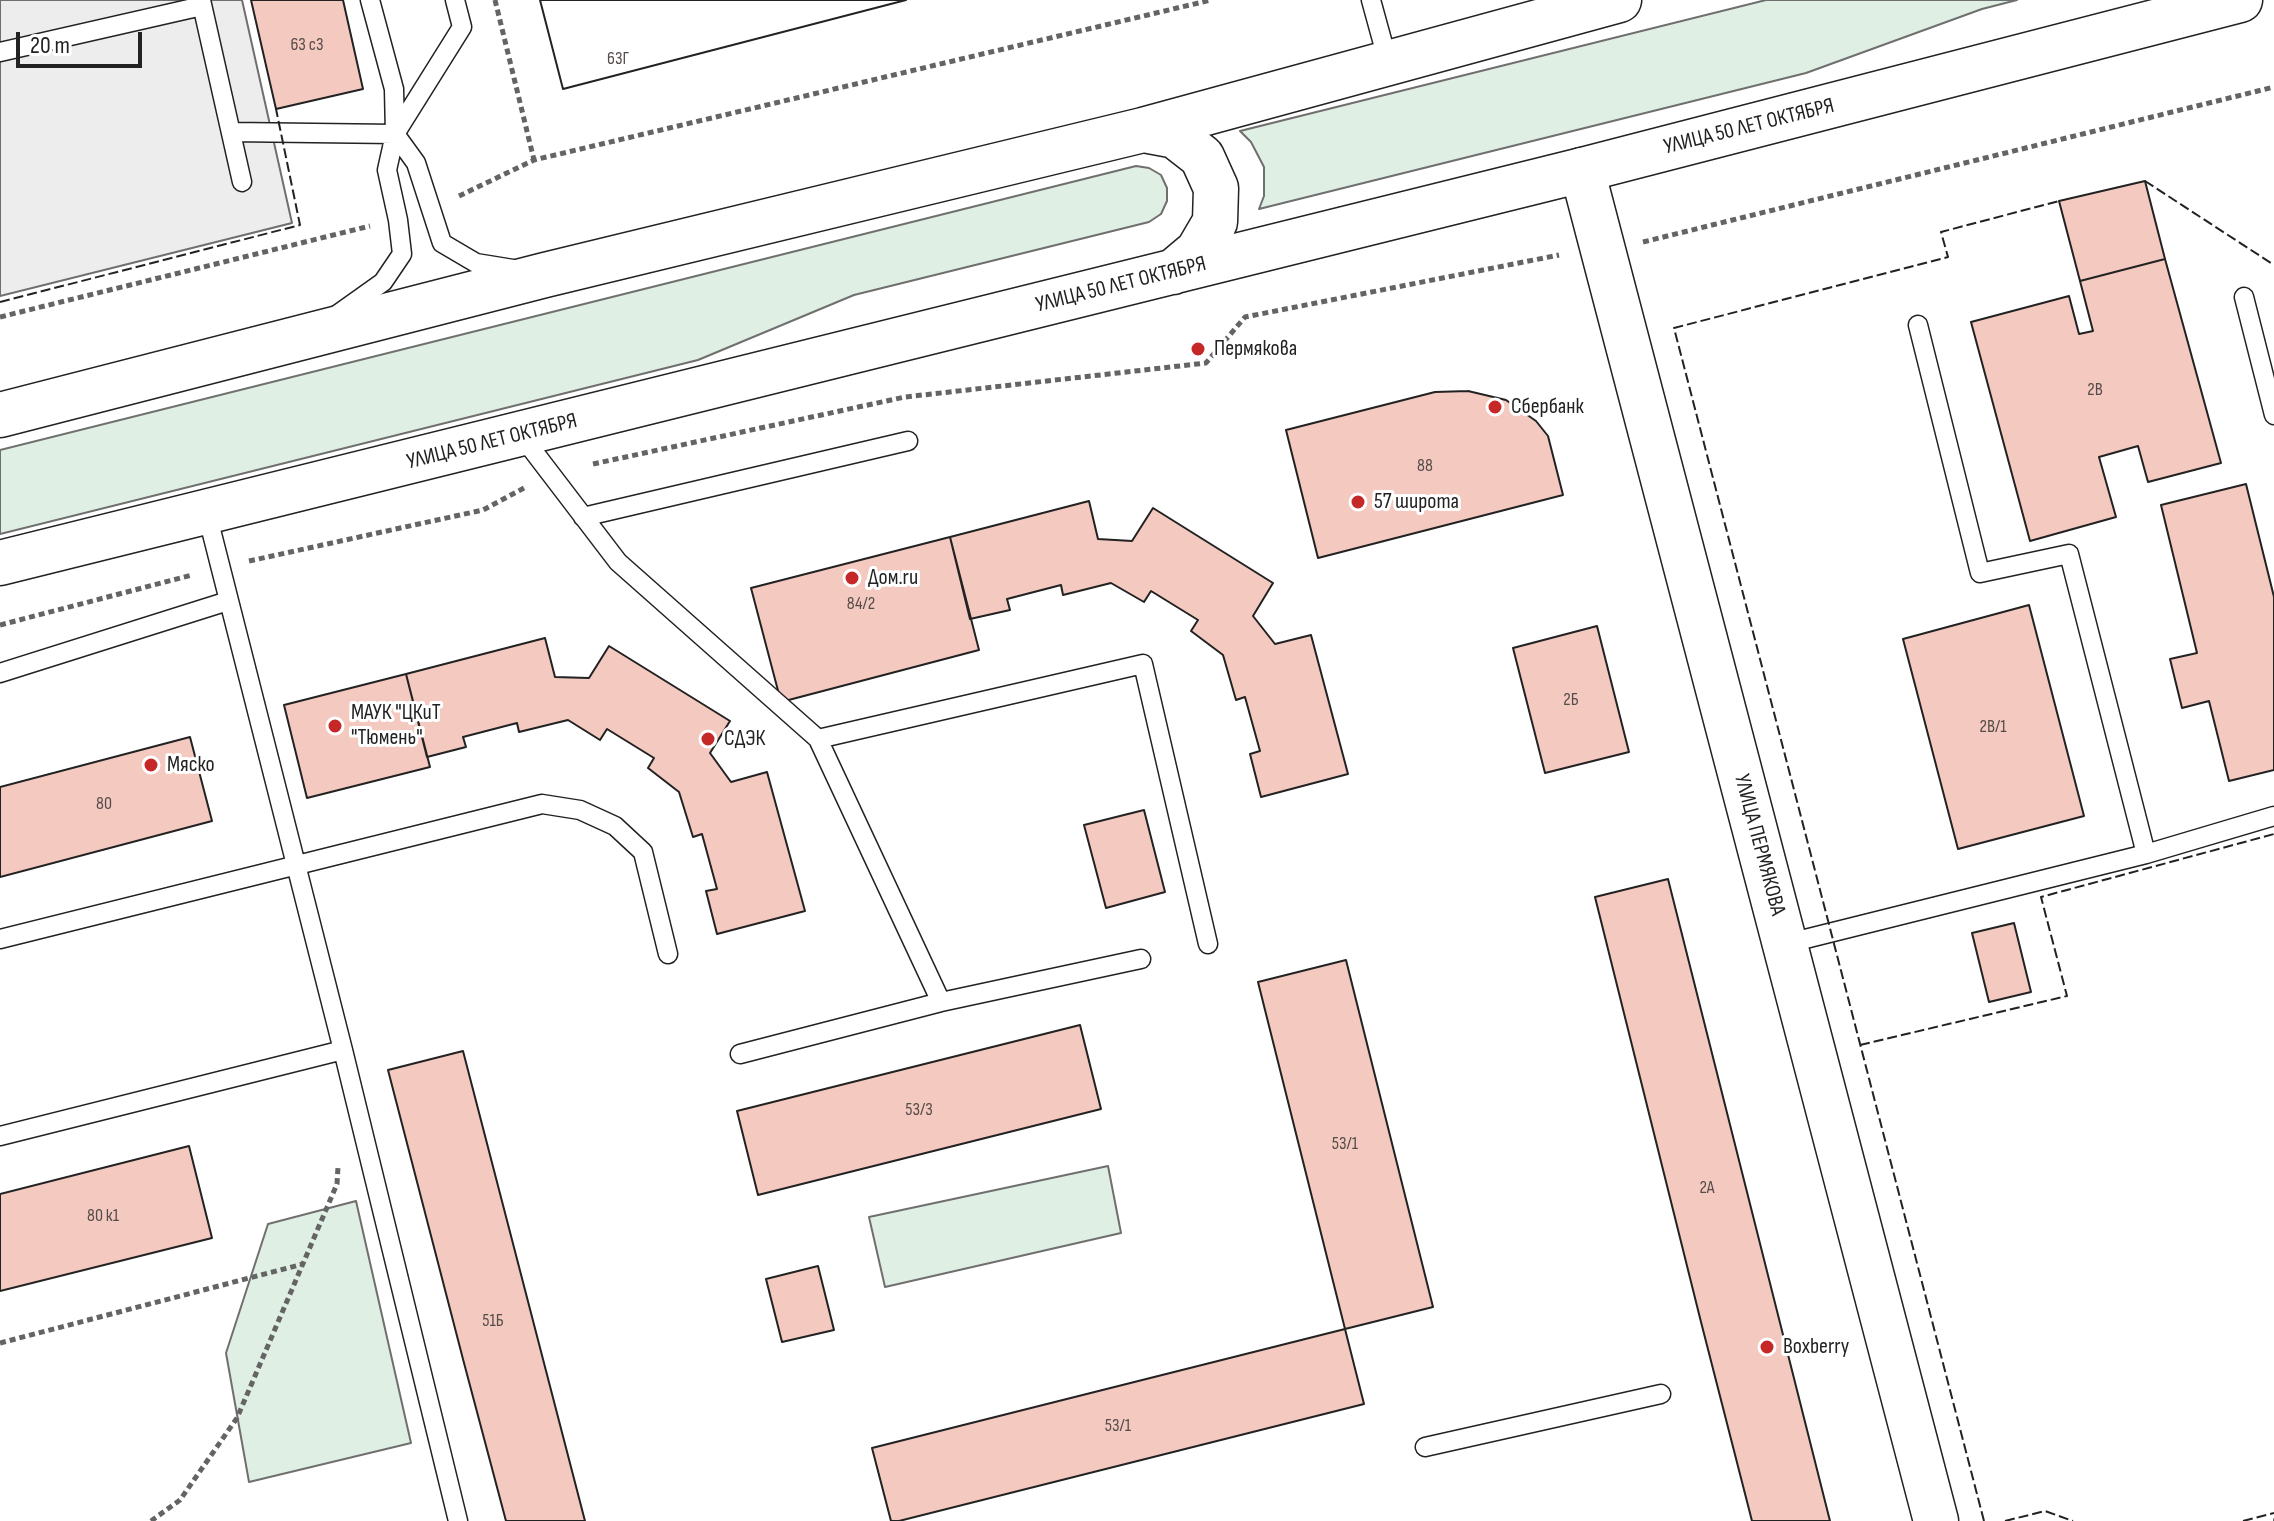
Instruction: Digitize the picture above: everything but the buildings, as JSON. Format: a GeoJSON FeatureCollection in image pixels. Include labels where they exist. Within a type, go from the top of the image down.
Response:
{"type":"FeatureCollection","features":[{"type":"Feature","properties":{"kind":"main road"},"geometry":{"type":"LineString","coordinates":[[0,415],[545,275],[1143,130],[1619,0]]}},
{"type":"Feature","properties":{"kind":"main road","name":"УЛИЦА 50 ЛЕТ ОКТЯБРЯ"},"geometry":{"type":"LineString","coordinates":[[0,563],[1582,170],[2240,0]]}},
{"type":"Feature","properties":{"kind":"main road"},"geometry":{"type":"LineString","coordinates":[[1143,130],[1175,136],[1202,157],[1216,188],[1215,222],[1198,251],[1173,272]]}},
{"type":"Feature","properties":{"kind":"main road","name":"УЛИЦА ПЕРМЯКОВА"},"geometry":{"type":"LineString","coordinates":[[1582,170],[1936,1521]]}},
{"type":"Feature","properties":{"kind":"lane"},"geometry":{"type":"LineString","coordinates":[[306,335],[383,282],[402,254],[387,170],[395,134],[394,89],[370,0]]}},
{"type":"Feature","properties":{"kind":"lane"},"geometry":{"type":"LineString","coordinates":[[395,134],[462,27],[455,0]]}},
{"type":"Feature","properties":{"kind":"lane"},"geometry":{"type":"LineString","coordinates":[[1371,0],[1388,62]]}},
{"type":"Feature","properties":{"kind":"lane"},"geometry":{"type":"LineString","coordinates":[[0,52],[202,3],[242,182]]}},
{"type":"Feature","properties":{"kind":"lane"},"geometry":{"type":"LineString","coordinates":[[231,132],[395,134]]}},
{"type":"Feature","properties":{"kind":"lane"},"geometry":{"type":"LineString","coordinates":[[395,134],[416,163],[442,243],[476,263],[545,275]]}},
{"type":"Feature","properties":{"kind":"lane"},"geometry":{"type":"LineString","coordinates":[[2244,297],[2274,415]]}},
{"type":"Feature","properties":{"kind":"lane"},"geometry":{"type":"LineString","coordinates":[[1918,325],[1980,573],[2069,554],[2146,854]]}},
{"type":"Feature","properties":{"kind":"lane"},"geometry":{"type":"LineString","coordinates":[[521,435],[618,562],[818,739],[941,1002]]}},
{"type":"Feature","properties":{"kind":"lane"},"geometry":{"type":"LineString","coordinates":[[583,517],[908,441]]}},
{"type":"Feature","properties":{"kind":"lane"},"geometry":{"type":"LineString","coordinates":[[207,514],[458,1521]]}},
{"type":"Feature","properties":{"kind":"lane"},"geometry":{"type":"LineString","coordinates":[[0,673],[228,601]]}},
{"type":"Feature","properties":{"kind":"lane"},"geometry":{"type":"LineString","coordinates":[[818,739],[1143,664],[1208,944]]}},
{"type":"Feature","properties":{"kind":"lane"},"geometry":{"type":"LineString","coordinates":[[0,939],[542,804],[580,810],[615,826],[643,852],[668,954]]}},
{"type":"Feature","properties":{"kind":"lane"},"geometry":{"type":"LineString","coordinates":[[1785,944],[2146,854],[2274,816]]}},
{"type":"Feature","properties":{"kind":"lane"},"geometry":{"type":"LineString","coordinates":[[740,1054],[941,1002],[1141,959]]}},
{"type":"Feature","properties":{"kind":"lane"},"geometry":{"type":"LineString","coordinates":[[0,1136],[343,1050]]}},
{"type":"Feature","properties":{"kind":"lane"},"geometry":{"type":"LineString","coordinates":[[1425,1447],[1661,1394]]}},
{"type":"Feature","properties":{"kind":"path"},"geometry":{"type":"LineString","coordinates":[[495,0],[534,160]]}},
{"type":"Feature","properties":{"kind":"path"},"geometry":{"type":"LineString","coordinates":[[431,210],[534,160],[1211,0]]}},
{"type":"Feature","properties":{"kind":"path"},"geometry":{"type":"LineString","coordinates":[[0,625],[220,567],[483,510],[550,473],[905,397],[1206,363],[1245,317],[1543,256],[1604,251],[2274,87]]}},
{"type":"Feature","properties":{"kind":"path"},"geometry":{"type":"LineString","coordinates":[[0,317],[398,220]]}},
{"type":"Feature","properties":{"kind":"path"},"geometry":{"type":"LineString","coordinates":[[151,1521],[180,1500],[237,1418],[337,1184],[338,1155]]}},
{"type":"Feature","properties":{"kind":"path"},"geometry":{"type":"LineString","coordinates":[[0,1343],[303,1264]]}},
{"type":"Feature","properties":{"kind":"green space"},"geometry":{"type":"Polygon","coordinates":[[[1766,0],[2017,0],[1982,9],[1806,73],[1259,209],[1264,196],[1264,167],[1251,142],[1240,131],[1766,0]]]}},
{"type":"Feature","properties":{"kind":"green space"},"geometry":{"type":"Polygon","coordinates":[[[1136,166],[1149,168],[1161,175],[1167,188],[1167,201],[1161,214],[1149,222],[854,295],[698,360],[0,534],[0,450],[1136,166]]]}},
{"type":"Feature","properties":{"kind":"green space"},"geometry":{"type":"Polygon","coordinates":[[[1108,1166],[1121,1233],[885,1287],[869,1217],[1108,1166]]]}},
{"type":"Feature","properties":{"kind":"green space"},"geometry":{"type":"Polygon","coordinates":[[[356,1201],[411,1443],[249,1482],[226,1353],[268,1224],[356,1201]]]}},
{"type":"Feature","properties":{"kind":"shaded area"},"geometry":{"type":"Polygon","coordinates":[[[0,0],[242,0],[292,223],[0,296],[0,0]]]}},
{"type":"Feature","properties":{"kind":"fence"},"geometry":{"type":"LineString","coordinates":[[0,302],[300,225],[276,109]]}},
{"type":"Feature","properties":{"kind":"fence"},"geometry":{"type":"LineString","coordinates":[[2145,181],[2274,265]]}},
{"type":"Feature","properties":{"kind":"fence"},"geometry":{"type":"LineString","coordinates":[[1984,1521],[1674,328],[1948,257],[1941,232],[2059,201]]}},
{"type":"Feature","properties":{"kind":"fence"},"geometry":{"type":"LineString","coordinates":[[1860,1045],[2067,996],[2041,897],[2274,834]]}},
{"type":"Feature","properties":{"kind":"fence"},"geometry":{"type":"LineString","coordinates":[[2005,1521],[2045,1511],[2073,1521]]}},
{"type":"Feature","properties":{"kind":"fence"},"geometry":{"type":"LineString","coordinates":[[2243,1521],[2274,1513]]}},
{"type":"Feature","properties":{"kind":"place","name":"Пермякова"},"geometry":{"type":"Point","coordinates":[1198,349]}},
{"type":"Feature","properties":{"kind":"place","name":"Сбербанк"},"geometry":{"type":"Point","coordinates":[1495,407]}},
{"type":"Feature","properties":{"kind":"place","name":"57 широта"},"geometry":{"type":"Point","coordinates":[1358,502]}},
{"type":"Feature","properties":{"kind":"place","name":"Дом.ru"},"geometry":{"type":"Point","coordinates":[852,578]}},
{"type":"Feature","properties":{"kind":"place","name":"МАУК \"ЦКиТ \"Тюмень\""},"geometry":{"type":"Point","coordinates":[335,726]}},
{"type":"Feature","properties":{"kind":"place","name":"СДЭК"},"geometry":{"type":"Point","coordinates":[708,739]}},
{"type":"Feature","properties":{"kind":"place","name":"Мяско"},"geometry":{"type":"Point","coordinates":[151,765]}},
{"type":"Feature","properties":{"kind":"place","name":"Boxberry"},"geometry":{"type":"Point","coordinates":[1767,1347]}}]}
